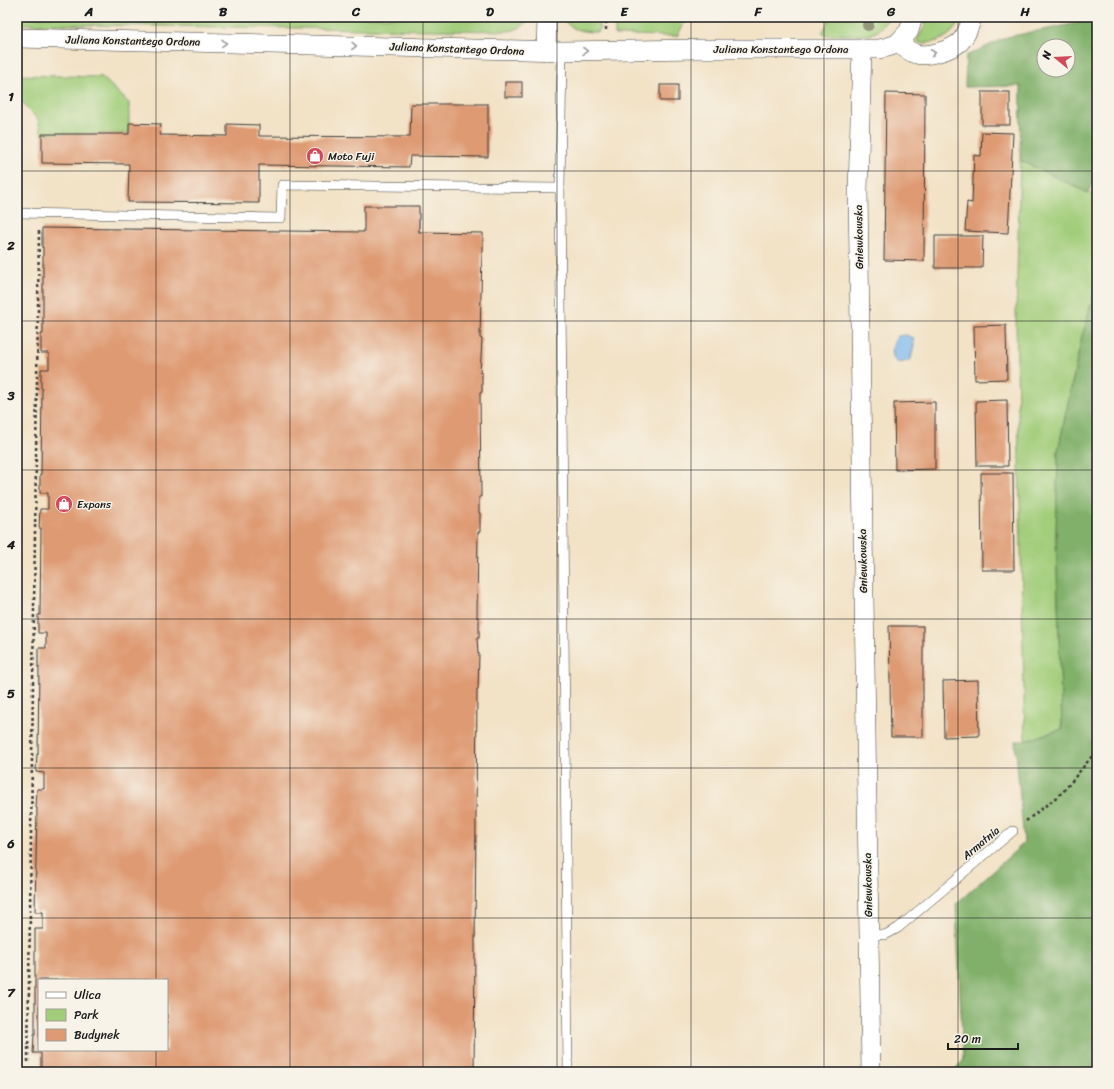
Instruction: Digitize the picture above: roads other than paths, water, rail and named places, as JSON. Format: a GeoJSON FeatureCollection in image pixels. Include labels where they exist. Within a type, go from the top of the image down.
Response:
{"type":"FeatureCollection","features":[{"type":"Feature","properties":{"kind":"street"},"geometry":{"type":"LineString","coordinates":[[547,17],[554,51]]}},
{"type":"Feature","properties":{"kind":"street"},"geometry":{"type":"LineString","coordinates":[[914,17],[909,31],[897,44],[918,54],[936,54],[960,42],[970,25],[972,17]]}},
{"type":"Feature","properties":{"kind":"street","name":"Juliana Konstantego Ordona"},"geometry":{"type":"LineString","coordinates":[[17,38],[554,51],[879,49],[897,44]]}},
{"type":"Feature","properties":{"kind":"street","name":"Gniewkowska"},"geometry":{"type":"LineString","coordinates":[[862,49],[858,191],[871,1072]]}},
{"type":"Feature","properties":{"kind":"lane"},"geometry":{"type":"LineString","coordinates":[[554,51],[560,188],[568,1072]]}},
{"type":"Feature","properties":{"kind":"lane"},"geometry":{"type":"LineString","coordinates":[[17,213],[281,218],[282,185],[560,188]]}},
{"type":"Feature","properties":{"kind":"lane","name":"Armatnia"},"geometry":{"type":"LineString","coordinates":[[869,934],[885,935],[898,928],[1013,831]]}},
{"type":"Feature","properties":{"kind":"water"},"geometry":{"type":"Polygon","coordinates":[[[906,335],[913,338],[914,345],[911,359],[904,362],[896,362],[892,352],[894,342],[898,336],[906,335]]]}},
{"type":"Feature","properties":{"kind":"place","name":"Moto Fuji"},"geometry":{"type":"Point","coordinates":[315,156]}},
{"type":"Feature","properties":{"kind":"place","name":"Expans"},"geometry":{"type":"Point","coordinates":[64,504]}}]}
